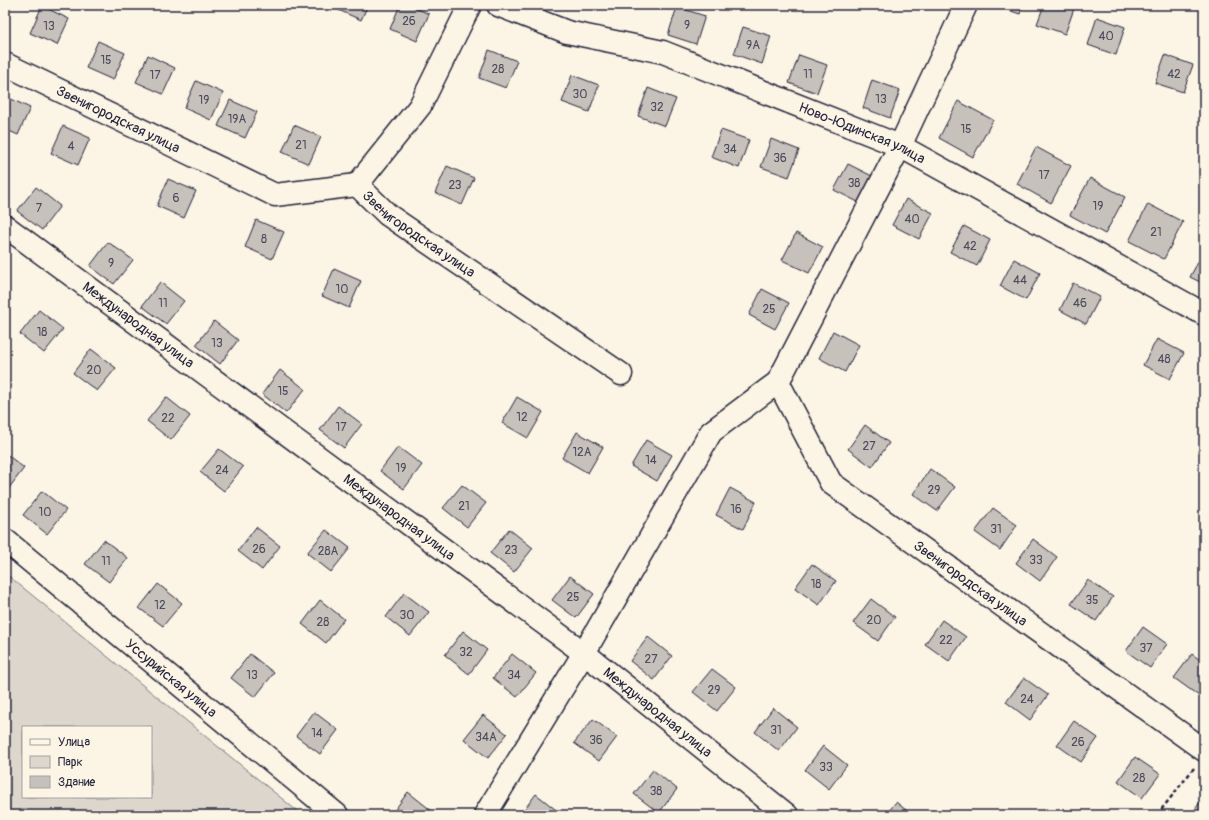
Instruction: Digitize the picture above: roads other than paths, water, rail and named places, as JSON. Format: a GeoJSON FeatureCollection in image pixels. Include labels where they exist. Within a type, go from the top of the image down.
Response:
{"type":"FeatureCollection","features":[{"type":"Feature","properties":{"kind":"street"},"geometry":{"type":"LineString","coordinates":[[357,185],[420,106],[470,5]]}},
{"type":"Feature","properties":{"kind":"street","name":"Ново-Юдинская улица"},"geometry":{"type":"LineString","coordinates":[[498,5],[567,32],[663,52],[900,146],[1204,314]]}},
{"type":"Feature","properties":{"kind":"street"},"geometry":{"type":"LineString","coordinates":[[485,815],[584,653],[711,432],[778,382],[900,146],[966,5]]}},
{"type":"Feature","properties":{"kind":"street","name":"Звенигородская улица"},"geometry":{"type":"LineString","coordinates":[[5,64],[275,195],[357,185],[388,215],[621,374]]}},
{"type":"Feature","properties":{"kind":"street","name":"Международная улица"},"geometry":{"type":"LineString","coordinates":[[5,226],[584,653],[787,815]]}},
{"type":"Feature","properties":{"kind":"street","name":"Звенигородская улица"},"geometry":{"type":"LineString","coordinates":[[778,382],[831,483],[1199,758]]}},
{"type":"Feature","properties":{"kind":"street","name":"Уссурийская улица"},"geometry":{"type":"LineString","coordinates":[[5,540],[337,815]]}}]}
